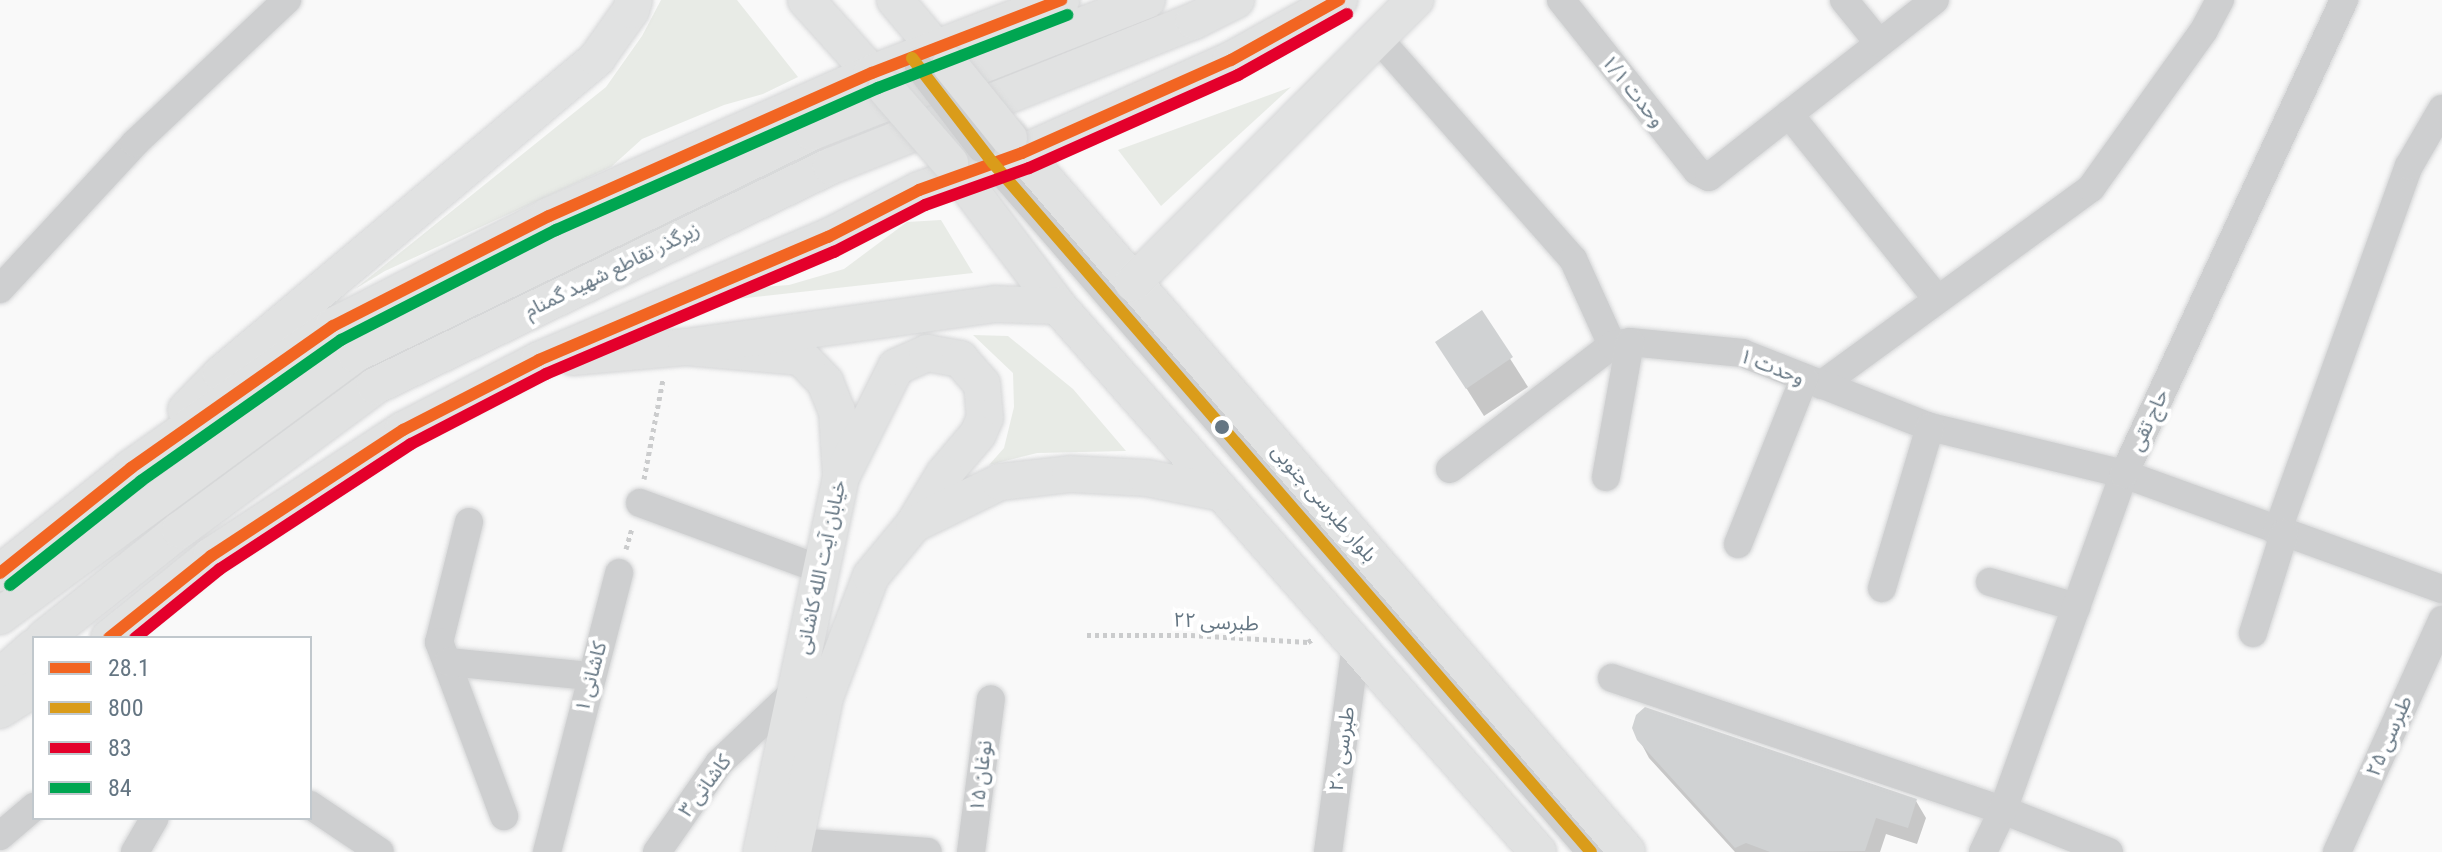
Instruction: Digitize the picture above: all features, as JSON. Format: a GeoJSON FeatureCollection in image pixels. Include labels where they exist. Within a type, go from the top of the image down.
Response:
{"type":"FeatureCollection","features":[{"type":"Feature","properties":{"kind":"main road"},"geometry":{"type":"LineString","coordinates":[[131,468],[221,374],[597,58],[631,10],[634,0]]}},
{"type":"Feature","properties":{"kind":"main road"},"geometry":{"type":"LineString","coordinates":[[806,0],[910,68],[983,157],[1058,306],[1538,852]]}},
{"type":"Feature","properties":{"kind":"main road"},"geometry":{"type":"LineString","coordinates":[[895,0],[910,68],[983,157]]}},
{"type":"Feature","properties":{"kind":"main road"},"geometry":{"type":"LineString","coordinates":[[0,573],[131,468],[333,326],[549,216],[910,68],[1061,0]]}},
{"type":"Feature","properties":{"kind":"main road","name":"زیرگذر تقاطع شهید گمنام"},"geometry":{"type":"LineString","coordinates":[[0,616],[355,354],[812,132],[1147,0]]}},
{"type":"Feature","properties":{"kind":"main road","name":"زیرگذر تقاطع شهید گمنام"},"geometry":{"type":"LineString","coordinates":[[47,636],[180,530],[375,386],[831,166],[1194,21],[1236,0]]}},
{"type":"Feature","properties":{"kind":"main road"},"geometry":{"type":"LineString","coordinates":[[111,636],[211,556],[403,430],[539,360],[828,237],[983,157],[1231,60],[1339,0]]}},
{"type":"Feature","properties":{"kind":"main road"},"geometry":{"type":"LineString","coordinates":[[1133,283],[1415,0]]}},
{"type":"Feature","properties":{"kind":"main road","name":"بلوار طبرسی جنوبی"},"geometry":{"type":"LineString","coordinates":[[983,157],[1133,283],[1627,852]]}},
{"type":"Feature","properties":{"kind":"main road"},"geometry":{"type":"LineString","coordinates":[[539,360],[677,348],[994,304],[1058,306]]}},
{"type":"Feature","properties":{"kind":"main road","name":"خیابان آیت الله کاشانی"},"geometry":{"type":"LineString","coordinates":[[677,348],[801,357],[825,382],[837,411],[841,477],[794,692],[783,849]]}},
{"type":"Feature","properties":{"kind":"main road"},"geometry":{"type":"LineString","coordinates":[[841,477],[896,367],[927,353],[960,359],[982,384],[985,418],[978,434],[944,474],[914,524]]}},
{"type":"Feature","properties":{"kind":"main road","name":"خیابان آیت الله کاشانی"},"geometry":{"type":"LineString","coordinates":[[783,849],[825,697],[871,576],[914,524],[1000,482],[1056,476],[1147,478],[1222,493]]}},
{"type":"Feature","properties":{"kind":"main road"},"geometry":{"type":"LineString","coordinates":[[0,677],[32,649]]}},
{"type":"Feature","properties":{"kind":"main road"},"geometry":{"type":"LineString","coordinates":[[0,710],[32,690]]}},
{"type":"Feature","properties":{"kind":"street"},"geometry":{"type":"LineString","coordinates":[[0,289],[135,143],[287,0]]}},
{"type":"Feature","properties":{"kind":"street","name":"وحدت ۱/۱"},"geometry":{"type":"LineString","coordinates":[[1561,0],[1697,171],[1709,177],[1789,114]]}},
{"type":"Feature","properties":{"kind":"street"},"geometry":{"type":"LineString","coordinates":[[1844,0],[1879,43]]}},
{"type":"Feature","properties":{"kind":"street"},"geometry":{"type":"LineString","coordinates":[[1935,0],[1789,114],[1937,299]]}},
{"type":"Feature","properties":{"kind":"street"},"geometry":{"type":"LineString","coordinates":[[1738,544],[1812,382],[1937,299],[2091,188],[2204,30],[2220,0]]}},
{"type":"Feature","properties":{"kind":"street","name":"حاج تقی"},"geometry":{"type":"LineString","coordinates":[[1983,852],[2003,810],[2124,474],[2344,0]]}},
{"type":"Feature","properties":{"kind":"street"},"geometry":{"type":"LineString","coordinates":[[1377,37],[1573,259],[1621,344],[1606,477]]}},
{"type":"Feature","properties":{"kind":"street"},"geometry":{"type":"LineString","coordinates":[[2253,633],[2281,533],[2409,166],[2442,109]]}},
{"type":"Feature","properties":{"kind":"street"},"geometry":{"type":"LineString","coordinates":[[983,157],[1573,852]]}},
{"type":"Feature","properties":{"kind":"street"},"geometry":{"type":"LineString","coordinates":[[983,157],[1591,852]]}},
{"type":"Feature","properties":{"kind":"street"},"geometry":{"type":"LineString","coordinates":[[1450,469],[1621,344]]}},
{"type":"Feature","properties":{"kind":"street","name":"وحدت ۱"},"geometry":{"type":"LineString","coordinates":[[1621,344],[1742,353],[1930,427],[2124,474],[2442,589]]}},
{"type":"Feature","properties":{"kind":"street"},"geometry":{"type":"LineString","coordinates":[[1882,588],[1930,427]]}},
{"type":"Feature","properties":{"kind":"street"},"geometry":{"type":"LineString","coordinates":[[640,503],[822,570]]}},
{"type":"Feature","properties":{"kind":"street"},"geometry":{"type":"LineString","coordinates":[[469,522],[439,642],[504,816]]}},
{"type":"Feature","properties":{"kind":"street","name":"کاشانی ۱"},"geometry":{"type":"LineString","coordinates":[[547,852],[619,573]]}},
{"type":"Feature","properties":{"kind":"street"},"geometry":{"type":"LineString","coordinates":[[1990,582],[2076,607]]}},
{"type":"Feature","properties":{"kind":"street","name":"طبرسی ۲۵"},"geometry":{"type":"LineString","coordinates":[[2337,852],[2442,620]]}},
{"type":"Feature","properties":{"kind":"street","name":"طبرسی ۲۰"},"geometry":{"type":"LineString","coordinates":[[1328,852],[1347,635]]}},
{"type":"Feature","properties":{"kind":"street"},"geometry":{"type":"LineString","coordinates":[[449,662],[590,676]]}},
{"type":"Feature","properties":{"kind":"street"},"geometry":{"type":"LineString","coordinates":[[1612,678],[2003,810],[2109,852]]}},
{"type":"Feature","properties":{"kind":"street","name":"کاشانی ۳"},"geometry":{"type":"LineString","coordinates":[[657,852],[719,763],[794,692]]}},
{"type":"Feature","properties":{"kind":"street","name":"نوغان ۱۵"},"geometry":{"type":"LineString","coordinates":[[971,852],[991,699]]}},
{"type":"Feature","properties":{"kind":"street"},"geometry":{"type":"LineString","coordinates":[[312,806],[380,852]]}},
{"type":"Feature","properties":{"kind":"street"},"geometry":{"type":"LineString","coordinates":[[0,836],[32,809]]}},
{"type":"Feature","properties":{"kind":"street"},"geometry":{"type":"LineString","coordinates":[[135,852],[154,820]]}},
{"type":"Feature","properties":{"kind":"street"},"geometry":{"type":"LineString","coordinates":[[783,849],[928,852]]}},
{"type":"Feature","properties":{"kind":"path"},"geometry":{"type":"LineString","coordinates":[[619,573],[640,503],[677,348]]}},
{"type":"Feature","properties":{"kind":"path","name":"طبرسی ۲۲"},"geometry":{"type":"LineString","coordinates":[[1087,635],[1191,635],[1210,639],[1308,642],[1347,635]]}},
{"type":"Feature","properties":{"kind":"shaded area"},"geometry":{"type":"Polygon","coordinates":[[[661,0],[737,0],[798,77],[763,94],[724,105],[642,139],[611,167],[385,271],[355,289],[606,87],[642,36],[661,0]]]}},
{"type":"Feature","properties":{"kind":"shaded area"},"geometry":{"type":"Polygon","coordinates":[[[1291,87],[1161,206],[1118,150],[1291,87]]]}},
{"type":"Feature","properties":{"kind":"shaded area"},"geometry":{"type":"Polygon","coordinates":[[[941,220],[973,273],[728,300],[737,289],[789,285],[844,269],[907,222],[941,220]]]}},
{"type":"Feature","properties":{"kind":"shaded area"},"geometry":{"type":"Polygon","coordinates":[[[973,335],[1008,336],[1073,389],[1126,451],[1037,453],[989,465],[1004,448],[1014,407],[1013,373],[973,335]]]}},
{"type":"Feature","properties":{"kind":"building"},"geometry":{"type":"Polygon","coordinates":[[[1482,310],[1513,357],[1466,389],[1435,342],[1482,310]]]}},
{"type":"Feature","properties":{"kind":"building"},"geometry":{"type":"Polygon","coordinates":[[[1645,707],[1917,799],[1908,828],[1876,818],[1865,851],[1770,852],[1746,843],[1735,848],[1637,740],[1632,728],[1636,715],[1645,707]]]}},
{"type":"Feature","properties":{"kind":"transit line","name":"28.1"},"geometry":{"type":"LineString","coordinates":[[0,573],[131,468],[333,326],[549,216],[872,73],[1061,0]]}},
{"type":"Feature","properties":{"kind":"transit line","name":"28.1"},"geometry":{"type":"LineString","coordinates":[[111,636],[211,556],[403,430],[539,360],[828,237],[919,190],[1022,153],[1231,60],[1339,0]]}},
{"type":"Feature","properties":{"kind":"transit line","name":"83"},"geometry":{"type":"LineString","coordinates":[[137,636],[220,569],[411,444],[546,374],[834,252],[925,205],[1029,168],[1238,75],[1347,14]]}},
{"type":"Feature","properties":{"kind":"transit line","name":"84"},"geometry":{"type":"LineString","coordinates":[[10,585],[141,481],[341,340],[556,230],[878,88],[1067,15]]}},
{"type":"Feature","properties":{"kind":"transit line","name":"800"},"geometry":{"type":"LineString","coordinates":[[912,58],[993,163],[1591,852]]}}]}
